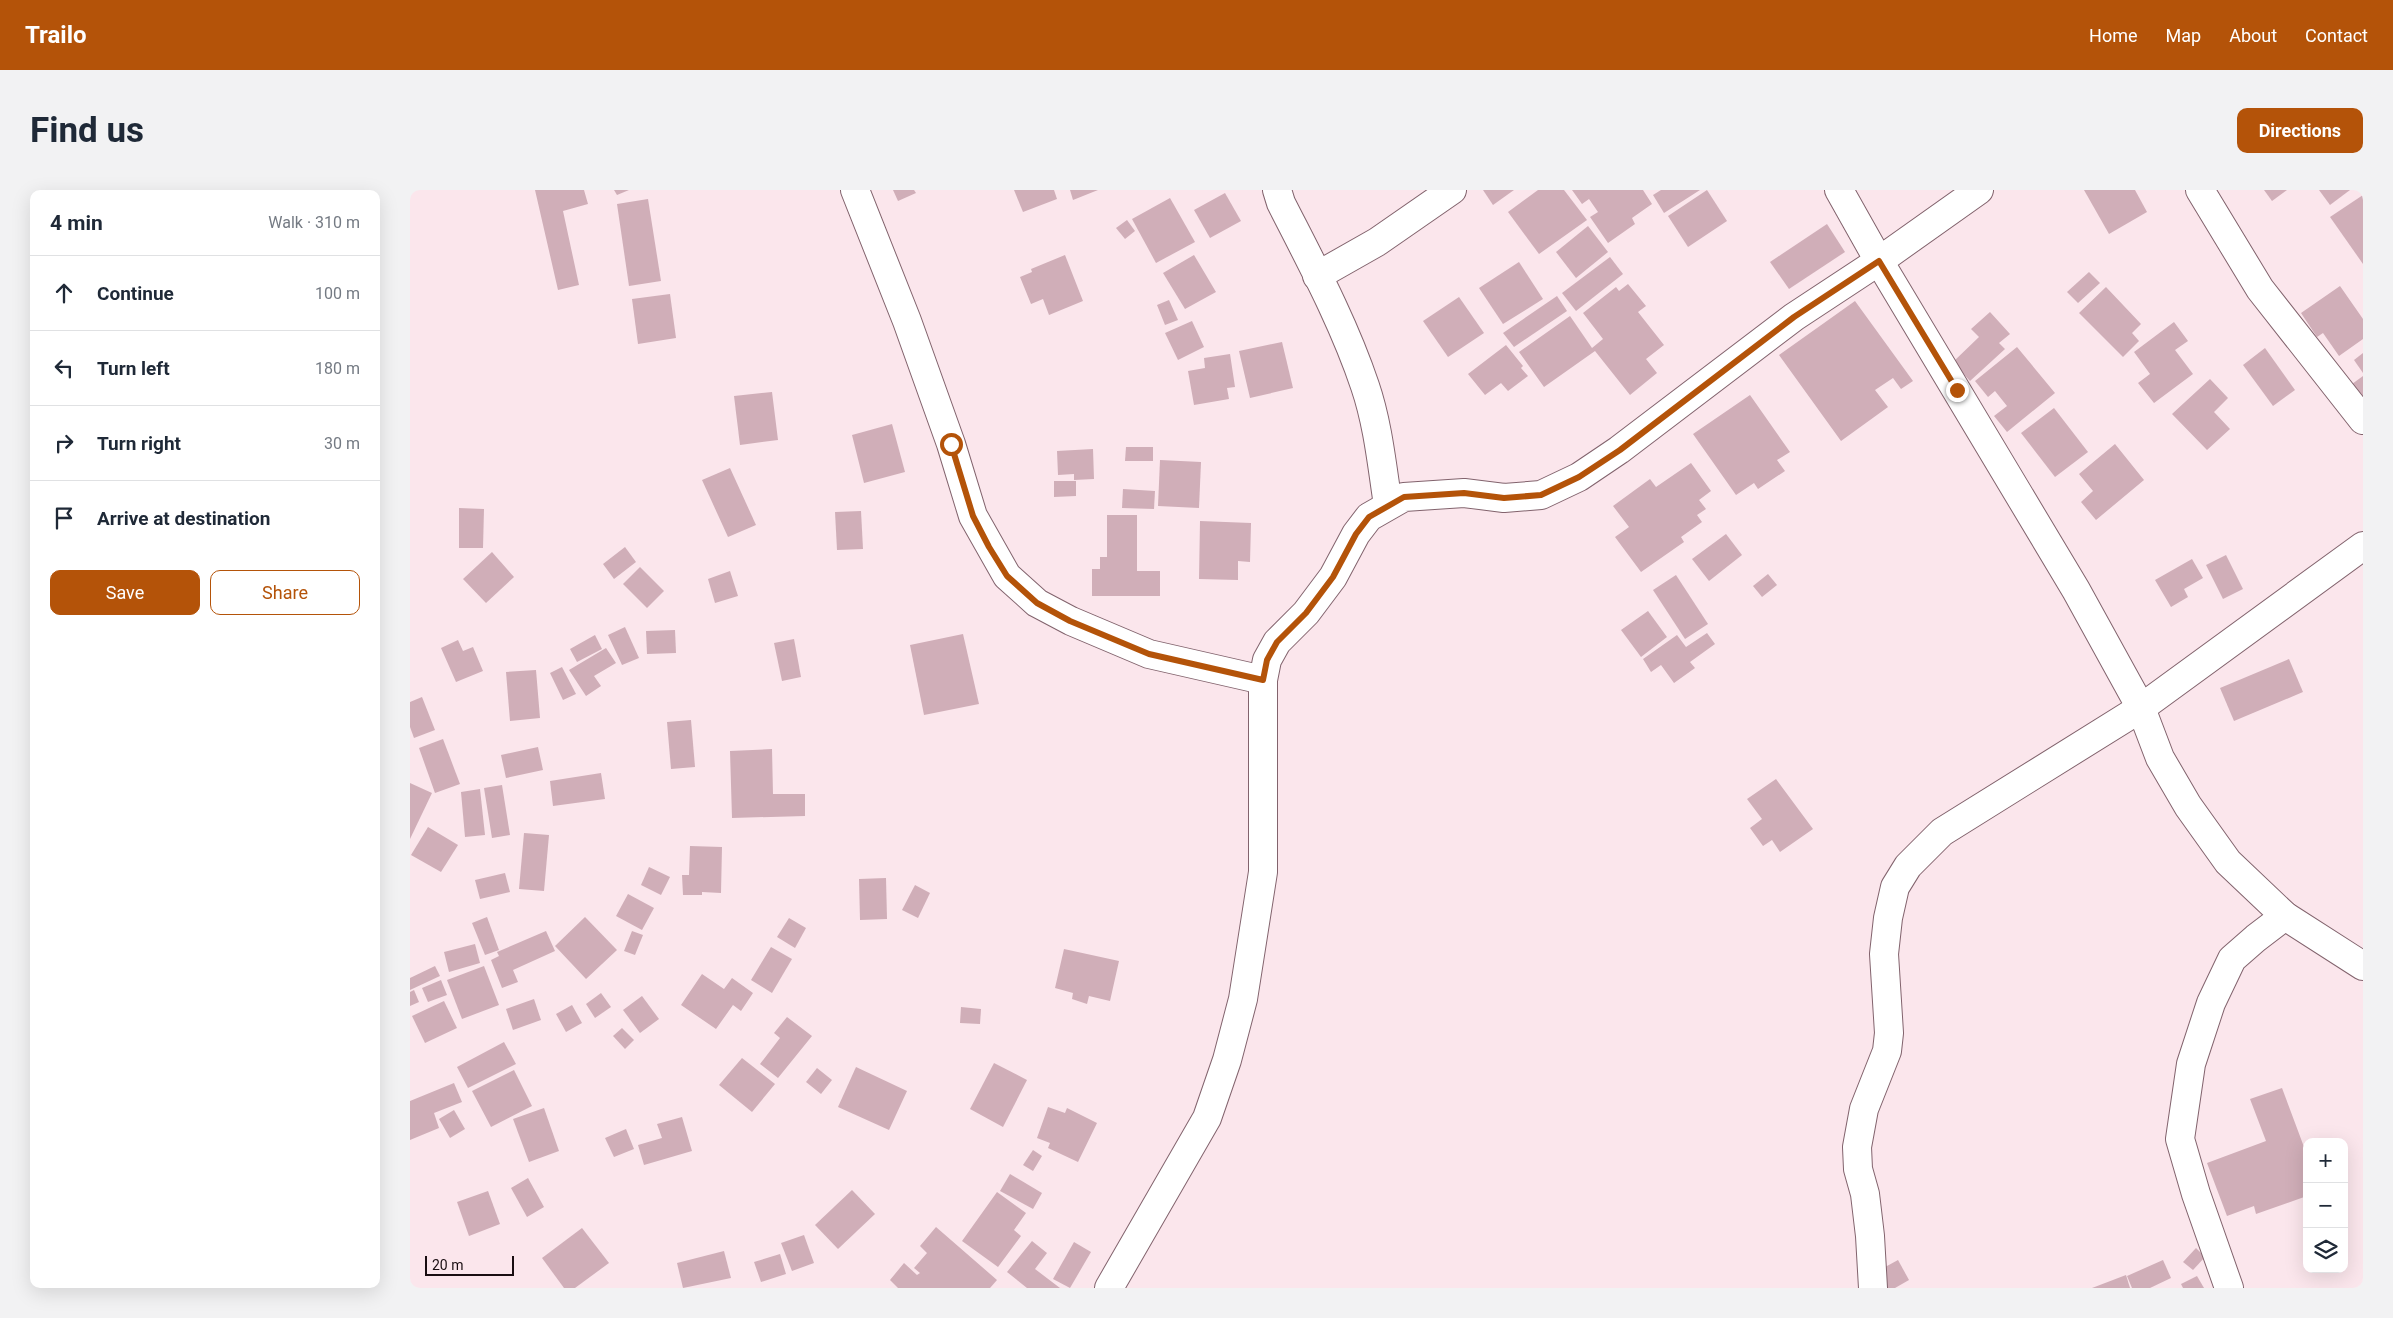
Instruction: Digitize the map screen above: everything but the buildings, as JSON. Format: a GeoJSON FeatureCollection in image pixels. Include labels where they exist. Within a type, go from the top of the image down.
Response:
{"type":"FeatureCollection","features":[{"type":"Feature","properties":{"kind":"street"},"geometry":{"type":"LineString","coordinates":[[855,190],[907,321],[951,444],[973,516],[1007,576],[1037,603],[1070,621],[1149,654],[1263,680]]}},
{"type":"Feature","properties":{"kind":"street"},"geometry":{"type":"LineString","coordinates":[[1277,190],[1281,203],[1318,276],[1365,386],[1376,431],[1388,505]]}},
{"type":"Feature","properties":{"kind":"street"},"geometry":{"type":"LineString","coordinates":[[1318,276],[1377,242],[1452,190]]}},
{"type":"Feature","properties":{"kind":"street"},"geometry":{"type":"LineString","coordinates":[[1839,190],[1879,261],[2019,492],[2141,708],[2160,758],[2188,806],[2228,862],[2284,916],[2363,966]]}},
{"type":"Feature","properties":{"kind":"street"},"geometry":{"type":"LineString","coordinates":[[1109,1288],[1207,1118],[1228,1060],[1243,999],[1263,872],[1263,680],[1267,660],[1277,642],[1306,613],[1333,577],[1356,534],[1369,517],[1404,497],[1423,494],[1464,493],[1504,498],[1541,495],[1579,477],[1620,450],[1794,317],[1879,261],[1978,190]]}},
{"type":"Feature","properties":{"kind":"street"},"geometry":{"type":"LineString","coordinates":[[2200,190],[2260,289],[2363,420]]}},
{"type":"Feature","properties":{"kind":"street"},"geometry":{"type":"LineString","coordinates":[[1873,1288],[1870,1236],[1865,1194],[1858,1169],[1857,1147],[1864,1109],[1887,1051],[1888,1033],[1884,954],[1888,918],[1895,887],[1908,866],[1942,832],[2141,708],[2363,546]]}},
{"type":"Feature","properties":{"kind":"street"},"geometry":{"type":"LineString","coordinates":[[2229,1288],[2227,1277],[2196,1194],[2180,1139],[2189,1074],[2211,1003],[2232,959],[2284,916]]}},
{"type":"Feature","properties":{"kind":"route"},"geometry":{"type":"LineString","coordinates":[[951,444],[973,516],[989,547],[1007,576],[1037,603],[1070,621],[1149,654],[1263,680],[1267,660],[1277,642],[1306,613],[1333,577],[1356,534],[1369,517],[1404,497],[1423,494],[1464,493],[1504,498],[1541,495],[1579,477],[1620,450],[1794,317],[1879,261],[1957,390]]}}]}
